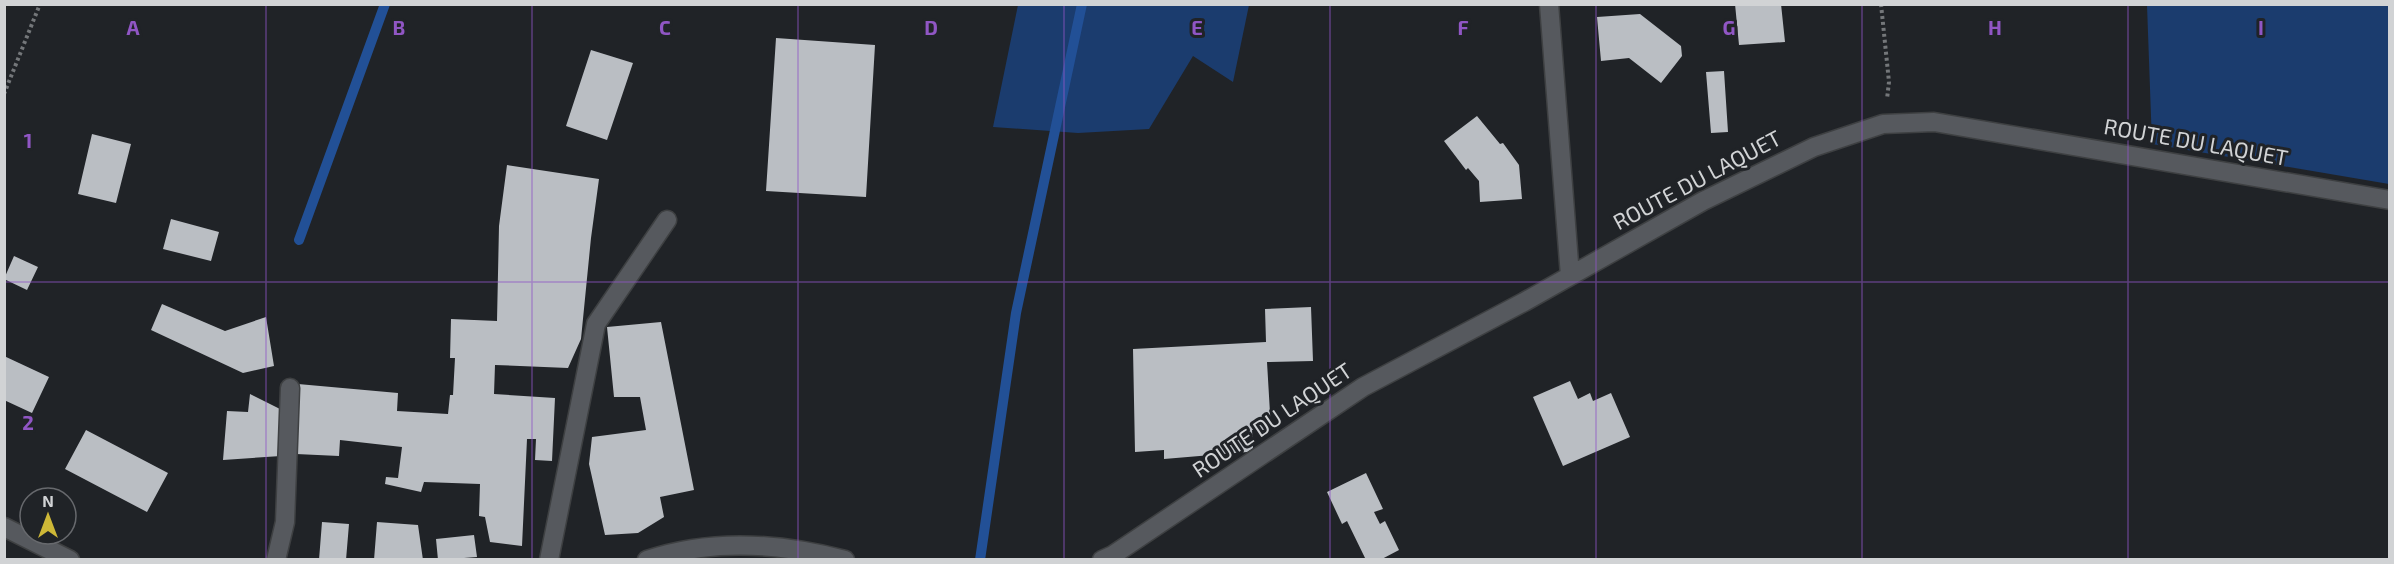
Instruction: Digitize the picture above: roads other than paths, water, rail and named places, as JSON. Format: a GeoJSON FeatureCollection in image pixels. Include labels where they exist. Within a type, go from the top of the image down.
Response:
{"type":"FeatureCollection","features":[{"type":"Feature","properties":{"kind":"street"},"geometry":{"type":"LineString","coordinates":[[1549,4],[1570,276]]}},
{"type":"Feature","properties":{"kind":"street","name":"ROUTE DU LAQUET"},"geometry":{"type":"LineString","coordinates":[[1102,560],[1113,555],[1363,387],[1570,276],[1703,201],[1814,147],[1883,124],[1934,122],[2390,200]]}},
{"type":"Feature","properties":{"kind":"street"},"geometry":{"type":"LineString","coordinates":[[549,560],[596,324],[667,220]]}},
{"type":"Feature","properties":{"kind":"street"},"geometry":{"type":"LineString","coordinates":[[276,560],[285,522],[290,388]]}},
{"type":"Feature","properties":{"kind":"street"},"geometry":{"type":"LineString","coordinates":[[4,527],[70,560]]}},
{"type":"Feature","properties":{"kind":"street"},"geometry":{"type":"LineString","coordinates":[[647,560],[703,547],[736,545],[776,546],[812,551],[845,560]]}},
{"type":"Feature","properties":{"kind":"waterway"},"geometry":{"type":"LineString","coordinates":[[299,240],[385,4]]}},
{"type":"Feature","properties":{"kind":"waterway"},"geometry":{"type":"LineString","coordinates":[[980,560],[1016,313],[1082,4]]}}]}
